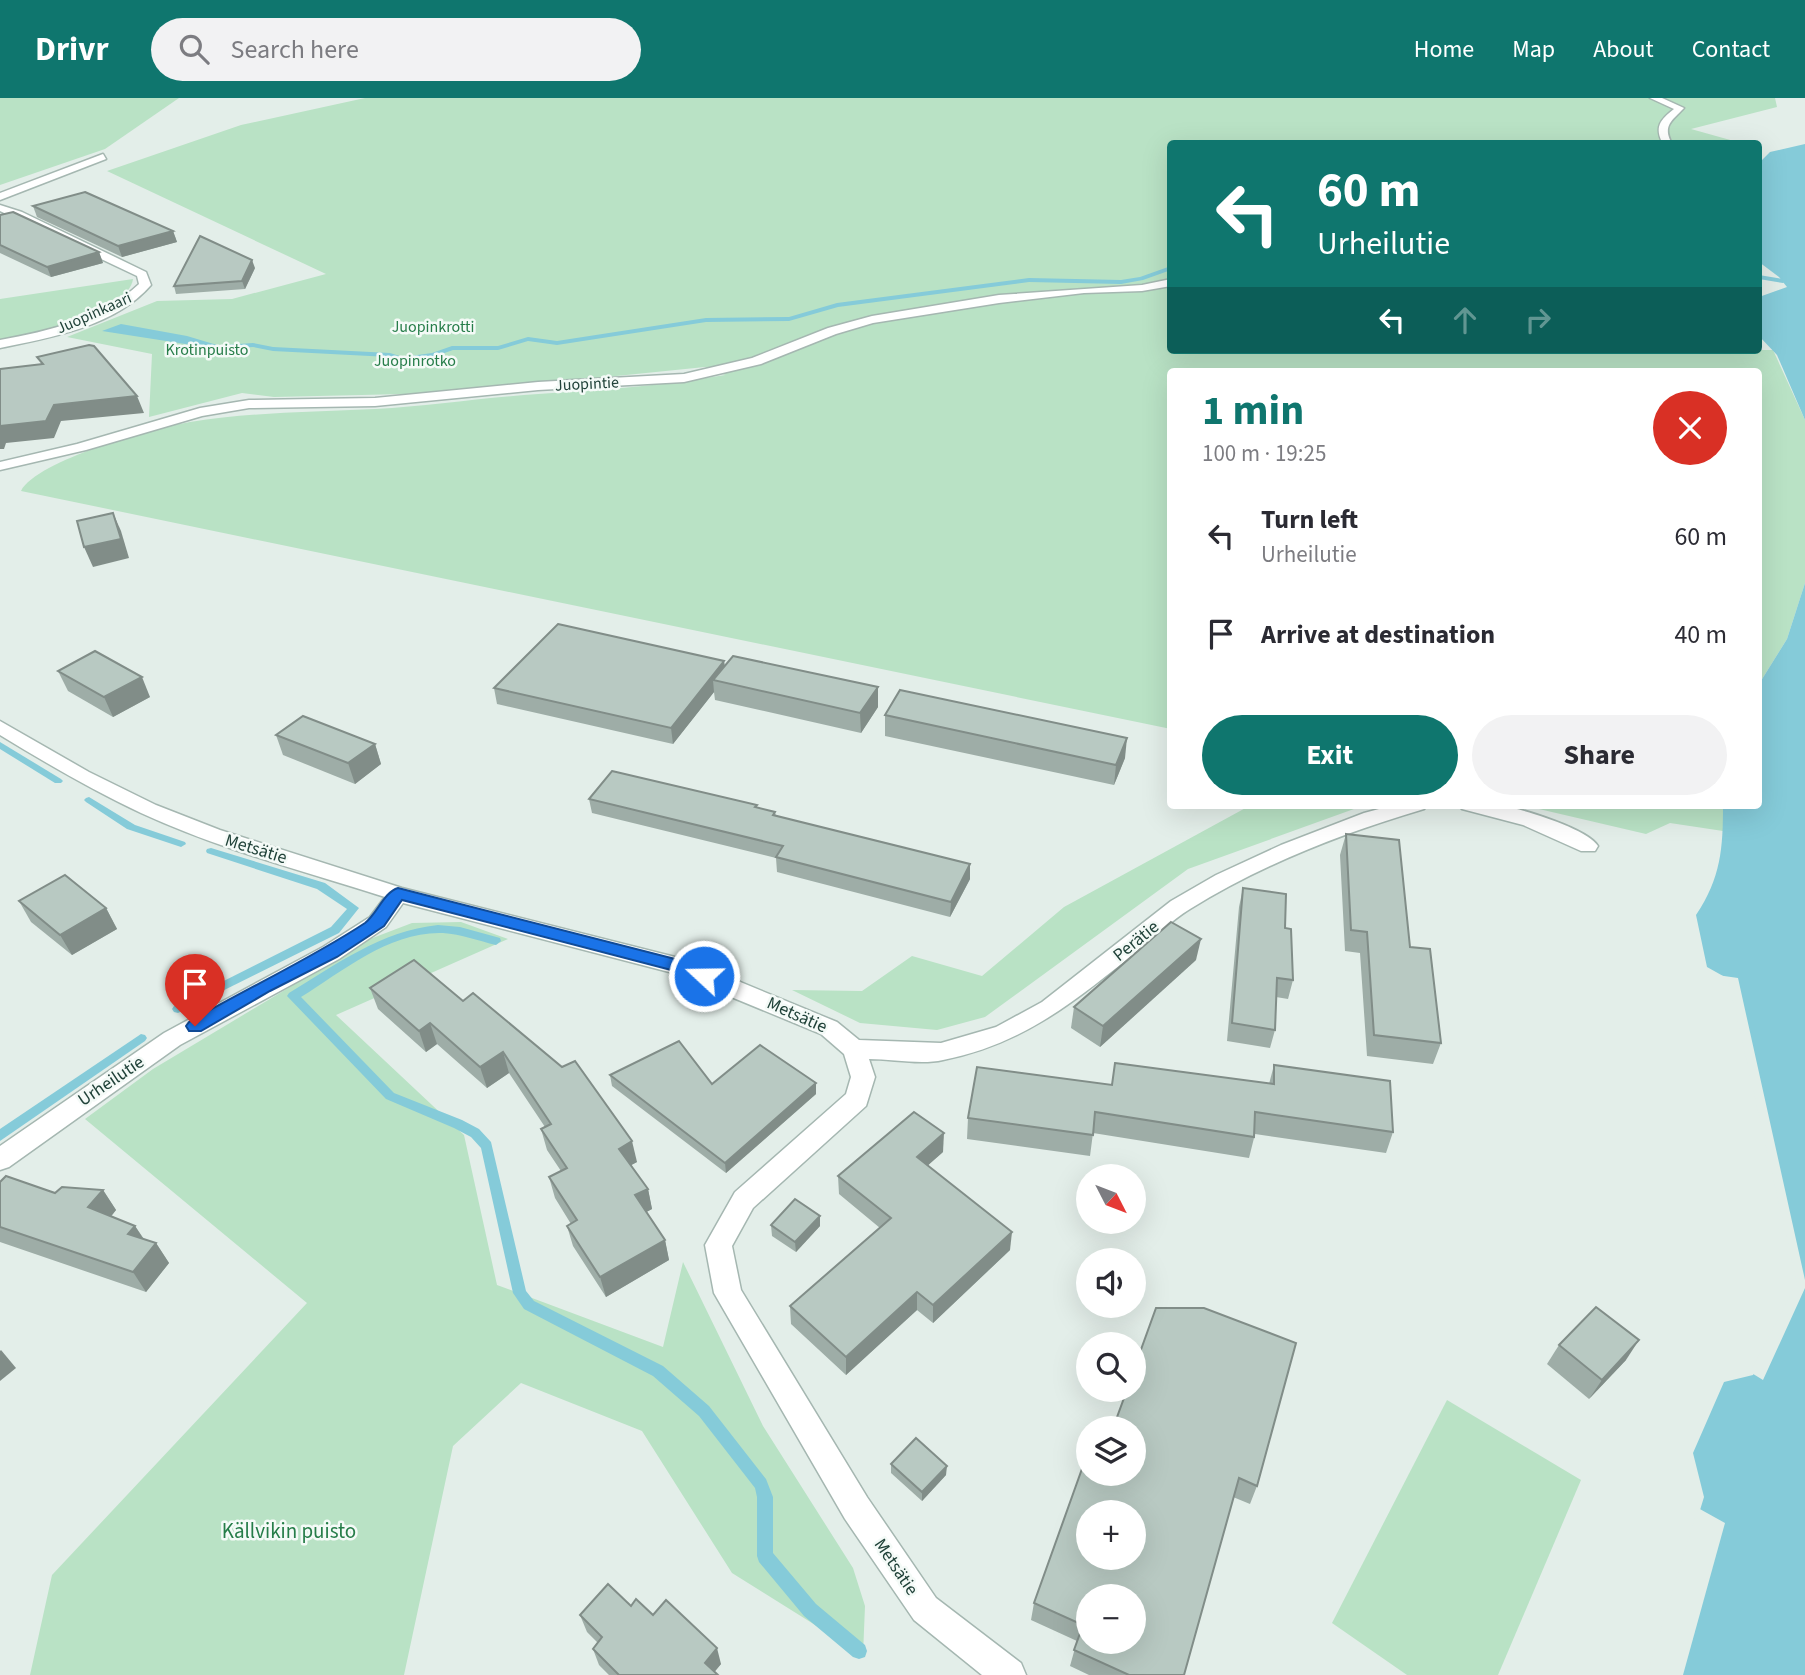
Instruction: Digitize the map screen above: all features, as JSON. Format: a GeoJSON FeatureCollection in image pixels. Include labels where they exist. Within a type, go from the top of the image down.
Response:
{"type":"FeatureCollection","features":[{"type":"Feature","properties":{"kind":"street"},"geometry":{"type":"LineString","coordinates":[[1654,98],[1680,108],[1664,121],[1662,134],[1666,140]]}},
{"type":"Feature","properties":{"kind":"street"},"geometry":{"type":"LineString","coordinates":[[0,197],[103,158]]}},
{"type":"Feature","properties":{"kind":"street","name":"Juopinkaari"},"geometry":{"type":"LineString","coordinates":[[0,208],[18,214],[142,274],[145,285],[134,297],[107,310],[55,331],[0,344]]}},
{"type":"Feature","properties":{"kind":"street","name":"Juopintie"},"geometry":{"type":"LineString","coordinates":[[0,466],[81,447],[200,412],[248,404],[375,402],[538,386],[684,378],[756,361],[872,320],[999,299],[1084,290],[1142,288],[1167,283]]}},
{"type":"Feature","properties":{"kind":"street","name":"Metsätie"},"geometry":{"type":"LineString","coordinates":[[0,727],[82,776],[149,809],[213,835],[398,894],[679,966],[829,1028],[854,1049],[863,1077],[857,1099],[744,1200],[718,1245],[728,1293],[856,1508],[925,1609],[1009,1675]]}},
{"type":"Feature","properties":{"kind":"street","name":"Perätie"},"geometry":{"type":"LineString","coordinates":[[854,1049],[941,1052],[1003,1034],[1050,1008],[1179,906],[1223,880],[1288,850],[1371,818],[1404,809]]}},
{"type":"Feature","properties":{"kind":"street"},"geometry":{"type":"LineString","coordinates":[[1498,809],[1559,831],[1588,846]]}},
{"type":"Feature","properties":{"kind":"street","name":"Urheilutie"},"geometry":{"type":"LineString","coordinates":[[0,1160],[172,1040],[264,987],[331,953],[378,922],[398,894]]}},
{"type":"Feature","properties":{"kind":"green space"},"geometry":{"type":"Polygon","coordinates":[[[0,98],[179,98],[105,149],[0,185],[0,98]]]}},
{"type":"Feature","properties":{"kind":"green space"},"geometry":{"type":"Polygon","coordinates":[[[365,98],[1775,98],[1777,107],[1691,129],[1730,140],[1167,140],[1167,354],[1762,354],[1762,350],[1773,350],[1805,420],[1805,583],[1787,639],[1762,679],[1762,368],[1167,368],[1167,728],[21,491],[31,479],[72,457],[125,438],[190,422],[259,414],[394,408],[624,388],[725,375],[705,367],[448,393],[274,397],[242,393],[149,417],[152,354],[67,337],[157,301],[232,299],[326,274],[107,171],[241,125],[365,98]]]}},
{"type":"Feature","properties":{"kind":"green space"},"geometry":{"type":"Polygon","coordinates":[[[133,279],[127,291],[115,302],[97,312],[54,328],[0,340],[0,299],[133,279]]]}},
{"type":"Feature","properties":{"kind":"green space"},"geometry":{"type":"Polygon","coordinates":[[[1244,809],[1354,809],[1188,869],[985,1017],[937,1030],[860,1023],[792,990],[862,991],[912,956],[982,976],[1064,907],[1244,809]]]}},
{"type":"Feature","properties":{"kind":"green space"},"geometry":{"type":"Polygon","coordinates":[[[1539,809],[1723,809],[1723,831],[1670,823],[1646,834],[1539,809]]]}},
{"type":"Feature","properties":{"kind":"green space","name":"Källvikin puisto"},"geometry":{"type":"Polygon","coordinates":[[[461,922],[508,939],[336,1015],[464,1135],[497,1285],[663,1347],[683,1262],[763,1426],[853,1568],[865,1606],[863,1655],[732,1573],[642,1431],[521,1383],[453,1446],[404,1675],[30,1675],[52,1575],[307,1303],[85,1119],[153,1069],[370,939],[412,923],[461,922]]]}},
{"type":"Feature","properties":{"kind":"green space"},"geometry":{"type":"Polygon","coordinates":[[[1447,1400],[1581,1480],[1498,1675],[1407,1675],[1332,1623],[1447,1400]]]}},
{"type":"Feature","properties":{"kind":"water"},"geometry":{"type":"Polygon","coordinates":[[[1805,144],[1805,420],[1777,355],[1762,339],[1762,296],[1787,287],[1762,264],[1762,160],[1770,152],[1805,144]]]}},
{"type":"Feature","properties":{"kind":"water"},"geometry":{"type":"Polygon","coordinates":[[[121,324],[187,336],[217,345],[211,348],[102,331],[121,324]]]}},
{"type":"Feature","properties":{"kind":"water"},"geometry":{"type":"Polygon","coordinates":[[[1805,583],[1805,1675],[1650,1675],[1704,1497],[1693,1453],[1724,1382],[1753,1375],[1800,1283],[1732,981],[1707,967],[1696,915],[1716,875],[1723,809],[1762,809],[1762,679],[1787,639],[1805,583]]]}},
{"type":"Feature","properties":{"kind":"pier"},"geometry":{"type":"Polygon","coordinates":[[[1717,975],[1738,978],[1805,1280],[1805,1288],[1763,1380],[1750,1372],[1797,1283],[1729,983],[1717,975]]]}},
{"type":"Feature","properties":{"kind":"pier"},"geometry":{"type":"Polygon","coordinates":[[[1698,1508],[1725,1523],[1683,1675],[1647,1675],[1698,1508]]]}},
{"type":"Feature","properties":{"kind":"building"},"geometry":{"type":"Polygon","coordinates":[[[85,192],[173,231],[118,246],[33,206],[85,192]]]}},
{"type":"Feature","properties":{"kind":"building"},"geometry":{"type":"Polygon","coordinates":[[[13,212],[99,252],[47,267],[0,245],[0,215],[13,212]]]}},
{"type":"Feature","properties":{"kind":"building"},"geometry":{"type":"Polygon","coordinates":[[[200,236],[252,260],[242,281],[174,286],[200,236]]]}},
{"type":"Feature","properties":{"kind":"building"},"geometry":{"type":"Polygon","coordinates":[[[94,346],[137,396],[54,405],[46,421],[0,426],[0,369],[43,364],[37,357],[94,346]]]}},
{"type":"Feature","properties":{"kind":"building"},"geometry":{"type":"Polygon","coordinates":[[[113,513],[121,539],[84,547],[77,521],[113,513]]]}},
{"type":"Feature","properties":{"kind":"building"},"geometry":{"type":"Polygon","coordinates":[[[558,624],[724,661],[671,728],[494,688],[558,624]]]}},
{"type":"Feature","properties":{"kind":"building"},"geometry":{"type":"Polygon","coordinates":[[[95,651],[142,677],[104,697],[58,671],[95,651]]]}},
{"type":"Feature","properties":{"kind":"building"},"geometry":{"type":"Polygon","coordinates":[[[733,656],[878,687],[860,713],[713,680],[733,656]]]}},
{"type":"Feature","properties":{"kind":"building"},"geometry":{"type":"Polygon","coordinates":[[[900,690],[1127,738],[1116,765],[885,715],[900,690]]]}},
{"type":"Feature","properties":{"kind":"building"},"geometry":{"type":"Polygon","coordinates":[[[303,716],[375,744],[348,763],[276,735],[303,716]]]}},
{"type":"Feature","properties":{"kind":"building"},"geometry":{"type":"Polygon","coordinates":[[[612,771],[757,805],[755,807],[775,812],[773,815],[970,864],[951,902],[776,857],[783,846],[589,799],[612,771]]]}},
{"type":"Feature","properties":{"kind":"building"},"geometry":{"type":"Polygon","coordinates":[[[1346,834],[1399,840],[1410,947],[1430,949],[1441,1043],[1374,1035],[1367,932],[1351,930],[1346,834]]]}},
{"type":"Feature","properties":{"kind":"building"},"geometry":{"type":"Polygon","coordinates":[[[65,875],[106,908],[60,935],[19,901],[65,875]]]}},
{"type":"Feature","properties":{"kind":"building"},"geometry":{"type":"Polygon","coordinates":[[[1243,888],[1286,894],[1285,928],[1291,929],[1293,980],[1277,978],[1275,1030],[1232,1023],[1243,888]]]}},
{"type":"Feature","properties":{"kind":"building"},"geometry":{"type":"Polygon","coordinates":[[[1171,922],[1201,939],[1103,1026],[1074,1007],[1171,922]]]}},
{"type":"Feature","properties":{"kind":"building"},"geometry":{"type":"Polygon","coordinates":[[[414,960],[463,1001],[473,993],[562,1067],[575,1061],[632,1141],[619,1149],[648,1189],[635,1195],[665,1240],[600,1277],[567,1226],[577,1220],[549,1177],[567,1168],[541,1129],[551,1124],[503,1052],[480,1067],[430,1023],[419,1031],[370,988],[414,960]]]}},
{"type":"Feature","properties":{"kind":"building"},"geometry":{"type":"Polygon","coordinates":[[[679,1041],[712,1084],[760,1045],[816,1083],[725,1163],[610,1075],[679,1041]]]}},
{"type":"Feature","properties":{"kind":"building"},"geometry":{"type":"Polygon","coordinates":[[[1115,1063],[1274,1084],[1274,1065],[1390,1081],[1393,1132],[1255,1112],[1254,1137],[1095,1112],[1093,1135],[968,1118],[977,1067],[1112,1085],[1115,1063]]]}},
{"type":"Feature","properties":{"kind":"building"},"geometry":{"type":"Polygon","coordinates":[[[914,1112],[944,1133],[917,1157],[1012,1232],[933,1305],[917,1292],[846,1357],[790,1306],[891,1218],[838,1176],[914,1112]]]}},
{"type":"Feature","properties":{"kind":"building"},"geometry":{"type":"Polygon","coordinates":[[[6,1176],[55,1193],[62,1187],[103,1190],[88,1207],[135,1226],[128,1234],[156,1243],[133,1272],[0,1227],[0,1182],[6,1176]]]}},
{"type":"Feature","properties":{"kind":"building"},"geometry":{"type":"Polygon","coordinates":[[[795,1199],[820,1216],[795,1242],[771,1225],[795,1199]]]}},
{"type":"Feature","properties":{"kind":"building"},"geometry":{"type":"Polygon","coordinates":[[[1596,1307],[1639,1340],[1602,1380],[1559,1345],[1596,1307]]]}},
{"type":"Feature","properties":{"kind":"building"},"geometry":{"type":"Polygon","coordinates":[[[1156,1308],[1204,1308],[1296,1343],[1257,1486],[1239,1478],[1184,1675],[1129,1675],[1083,1654],[1146,1654],[1146,1584],[1076,1584],[1076,1622],[1034,1603],[1076,1486],[1146,1486],[1146,1416],[1117,1416],[1123,1402],[1146,1402],[1146,1336],[1156,1308]]]}},
{"type":"Feature","properties":{"kind":"building"},"geometry":{"type":"Polygon","coordinates":[[[916,1438],[947,1466],[922,1492],[891,1464],[916,1438]]]}},
{"type":"Feature","properties":{"kind":"building"},"geometry":{"type":"Polygon","coordinates":[[[608,1584],[631,1606],[636,1599],[653,1615],[666,1600],[717,1648],[705,1663],[718,1675],[619,1675],[593,1649],[602,1637],[580,1615],[608,1584]]]}},
{"type":"Feature","properties":{"kind":"waterway"},"geometry":{"type":"LineString","coordinates":[[224,347],[253,345],[273,349],[390,355],[403,359],[433,355],[452,348],[498,348],[528,339],[557,343],[706,320],[789,319],[837,305],[1029,280],[1121,282],[1141,279],[1167,269]]}},
{"type":"Feature","properties":{"kind":"waterway"},"geometry":{"type":"LineString","coordinates":[[1762,278],[1783,281]]}},
{"type":"Feature","properties":{"kind":"waterway"},"geometry":{"type":"LineString","coordinates":[[0,745],[58,781]]}},
{"type":"Feature","properties":{"kind":"waterway"},"geometry":{"type":"LineString","coordinates":[[89,800],[131,827],[181,844]]}},
{"type":"Feature","properties":{"kind":"waterway"},"geometry":{"type":"LineString","coordinates":[[178,1009],[335,930],[354,908],[321,886],[211,851]]}},
{"type":"Feature","properties":{"kind":"waterway"},"geometry":{"type":"LineString","coordinates":[[496,941],[438,929],[399,936],[362,953],[293,996],[390,1096],[458,1124],[475,1133],[487,1146],[520,1293],[529,1305],[658,1371],[704,1411],[761,1484],[765,1497],[765,1556],[810,1610],[859,1651]]}},
{"type":"Feature","properties":{"kind":"waterway"},"geometry":{"type":"LineString","coordinates":[[0,1136],[141,1038]]}},
{"type":"Feature","properties":{"kind":"route"},"geometry":{"type":"LineString","coordinates":[[195,1026],[331,953],[378,922],[398,894],[679,966],[704,976]]}},
{"type":"Feature","properties":{"kind":"park label","name":"Juopinkrotti"},"geometry":{"type":"Point","coordinates":[433,327]}},
{"type":"Feature","properties":{"kind":"park label","name":"Krotinpuisto"},"geometry":{"type":"Point","coordinates":[207,350]}},
{"type":"Feature","properties":{"kind":"park label","name":"Juopinrotko"},"geometry":{"type":"Point","coordinates":[415,361]}}]}
